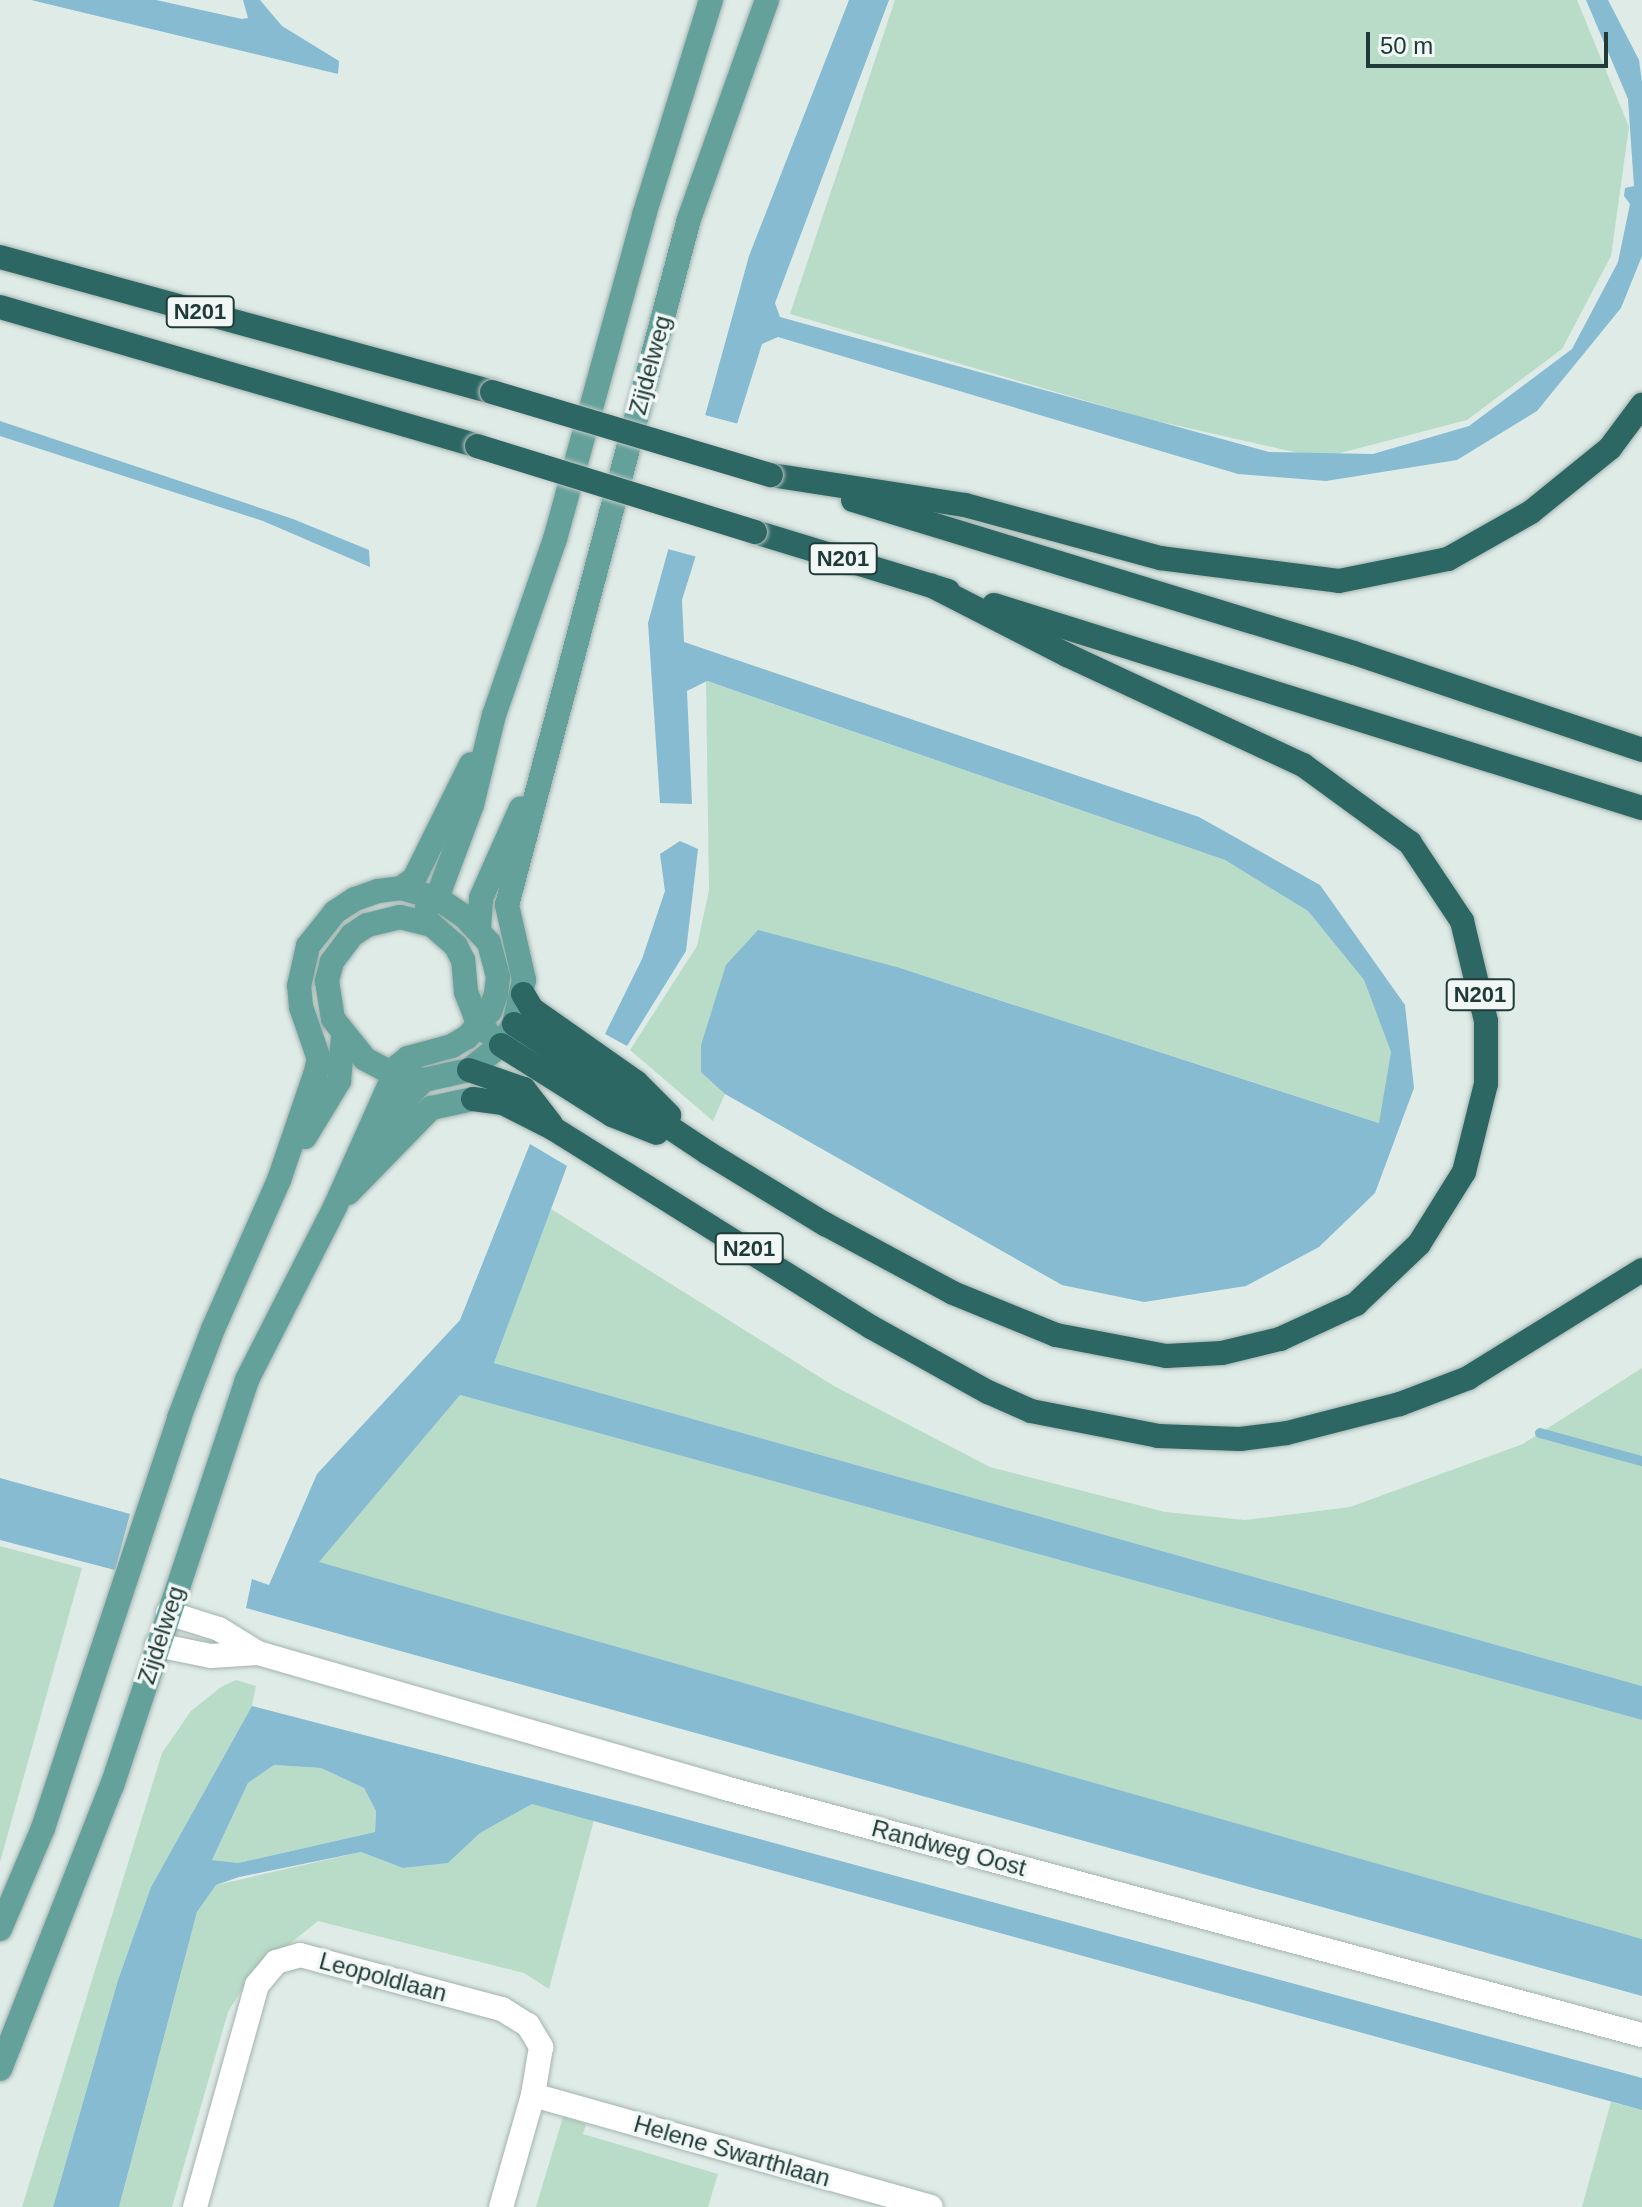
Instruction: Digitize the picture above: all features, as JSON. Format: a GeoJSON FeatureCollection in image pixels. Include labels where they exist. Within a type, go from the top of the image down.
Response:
{"type":"FeatureCollection","features":[{"type":"Feature","properties":{"kind":"highway","name":"N201"},"geometry":{"type":"LineString","coordinates":[[0,257],[492,392],[771,475],[1354,653],[1642,750]]}},
{"type":"Feature","properties":{"kind":"highway","name":"N201"},"geometry":{"type":"LineString","coordinates":[[0,307],[477,446],[1642,808]]}},
{"type":"Feature","properties":{"kind":"highway","name":"N201"},"geometry":{"type":"LineString","coordinates":[[771,475],[965,505],[1160,558],[1339,581],[1448,559],[1531,512],[1610,448],[1642,405]]}},
{"type":"Feature","properties":{"kind":"highway","name":"N201"},"geometry":{"type":"LineString","coordinates":[[508,1034],[825,1224],[953,1293],[1056,1335],[1166,1356],[1222,1353],[1280,1339],[1356,1304],[1419,1244],[1464,1172],[1486,1084],[1486,1021],[1462,921],[1410,843],[1303,765],[1067,655],[932,586]]}},
{"type":"Feature","properties":{"kind":"highway","name":"N201"},"geometry":{"type":"LineString","coordinates":[[523,994],[532,1009],[636,1082],[708,1153]]}},
{"type":"Feature","properties":{"kind":"highway","name":"N201"},"geometry":{"type":"LineString","coordinates":[[469,1070],[524,1089],[554,1129]]}},
{"type":"Feature","properties":{"kind":"highway","name":"N201"},"geometry":{"type":"LineString","coordinates":[[473,1099],[503,1103],[554,1129],[871,1327],[988,1392],[1031,1411],[1158,1436],[1240,1439],[1287,1433],[1400,1404],[1468,1378],[1642,1270]]}},
{"type":"Feature","properties":{"kind":"main road","name":"Zijdelweg"},"geometry":{"type":"LineString","coordinates":[[437,898],[472,805],[494,715],[555,539],[644,215],[711,0]]}},
{"type":"Feature","properties":{"kind":"main road","name":"Zijdelweg"},"geometry":{"type":"LineString","coordinates":[[523,994],[523,965],[509,922],[507,905],[689,219],[767,0]]}},
{"type":"Feature","properties":{"kind":"main road","name":"Zijdelweg"},"geometry":{"type":"LineString","coordinates":[[401,888],[414,879],[494,715]]}},
{"type":"Feature","properties":{"kind":"main road","name":"Zijdelweg"},"geometry":{"type":"LineString","coordinates":[[479,928],[481,898],[554,736]]}},
{"type":"Feature","properties":{"kind":"main road"},"geometry":{"type":"LineString","coordinates":[[508,1034],[496,994],[495,960],[479,928],[437,898],[401,888],[378,891],[355,899],[335,912],[318,929],[332,962],[328,1000],[333,1019],[343,1036],[365,1059],[393,1074],[424,1080],[469,1070],[508,1034],[523,994]]}},
{"type":"Feature","properties":{"kind":"main road"},"geometry":{"type":"LineString","coordinates":[[417,919],[437,898]]}},
{"type":"Feature","properties":{"kind":"main road"},"geometry":{"type":"LineString","coordinates":[[332,962],[352,935],[367,925],[400,917],[432,925],[456,946],[463,960],[466,992],[480,1025],[508,1034]]}},
{"type":"Feature","properties":{"kind":"main road","name":"Zijdelweg"},"geometry":{"type":"LineString","coordinates":[[0,1929],[43,1828],[125,1579],[213,1329],[279,1180],[315,1075],[319,1059],[316,1044],[303,1016],[299,986],[305,956],[318,929]]}},
{"type":"Feature","properties":{"kind":"main road"},"geometry":{"type":"LineString","coordinates":[[393,1074],[408,1058],[452,1046],[480,1025],[496,994]]}},
{"type":"Feature","properties":{"kind":"main road","name":"Zijdelweg"},"geometry":{"type":"LineString","coordinates":[[279,1180],[339,1081],[343,1036]]}},
{"type":"Feature","properties":{"kind":"main road","name":"Zijdelweg"},"geometry":{"type":"LineString","coordinates":[[0,2069],[112,1785],[247,1380],[335,1207],[393,1074]]}},
{"type":"Feature","properties":{"kind":"main road","name":"Zijdelweg"},"geometry":{"type":"LineString","coordinates":[[335,1207],[412,1092],[424,1080]]}},
{"type":"Feature","properties":{"kind":"main road","name":"Zijdelweg"},"geometry":{"type":"LineString","coordinates":[[335,1207],[431,1108],[473,1099]]}},
{"type":"Feature","properties":{"kind":"street","name":"Randweg Oost"},"geometry":{"type":"LineString","coordinates":[[171,1605],[258,1653],[725,1788],[1642,2035]]}},
{"type":"Feature","properties":{"kind":"street","name":"Randweg Oost"},"geometry":{"type":"LineString","coordinates":[[157,1645],[211,1656],[258,1653]]}},
{"type":"Feature","properties":{"kind":"street","name":"Leopoldlaan"},"geometry":{"type":"LineString","coordinates":[[195,2207],[257,1985],[276,1962],[300,1955],[502,2009],[528,2025],[541,2047],[533,2095],[501,2207]]}},
{"type":"Feature","properties":{"kind":"street","name":"Helene Swarthlaan"},"geometry":{"type":"LineString","coordinates":[[533,2095],[851,2197],[931,2207]]}},
{"type":"Feature","properties":{"kind":"green space"},"geometry":{"type":"Polygon","coordinates":[[[895,0],[1577,0],[1629,127],[1611,256],[1562,349],[1467,420],[1321,458],[1148,419],[790,314],[895,0]]]}},
{"type":"Feature","properties":{"kind":"green space"},"geometry":{"type":"Polygon","coordinates":[[[706,681],[1225,860],[1308,911],[1364,980],[1391,1052],[1380,1123],[900,968],[702,1072],[725,1094],[713,1121],[630,1050],[697,946],[709,890],[706,681]]]}},
{"type":"Feature","properties":{"kind":"green space"},"geometry":{"type":"Polygon","coordinates":[[[551,1209],[834,1386],[990,1467],[1165,1512],[1245,1520],[1350,1507],[1523,1444],[1642,1368],[1642,1686],[494,1363],[551,1209]]]}},
{"type":"Feature","properties":{"kind":"green space"},"geometry":{"type":"Polygon","coordinates":[[[460,1395],[1642,1720],[1642,1939],[318,1562],[460,1395]]]}},
{"type":"Feature","properties":{"kind":"green space"},"geometry":{"type":"Polygon","coordinates":[[[0,1546],[82,1568],[0,1862],[0,1546]]]}},
{"type":"Feature","properties":{"kind":"green space"},"geometry":{"type":"Polygon","coordinates":[[[236,1680],[256,1686],[252,1706],[151,1887],[118,1980],[53,2207],[22,2207],[162,1753],[191,1711],[221,1687],[236,1680]]]}},
{"type":"Feature","properties":{"kind":"green space"},"geometry":{"type":"Polygon","coordinates":[[[274,1765],[321,1768],[364,1788],[376,1811],[375,1832],[238,1863],[212,1860],[248,1783],[274,1765]]]}},
{"type":"Feature","properties":{"kind":"green space"},"geometry":{"type":"Polygon","coordinates":[[[532,1804],[594,1820],[549,1989],[524,1973],[318,1921],[250,1976],[228,2012],[172,2207],[119,2207],[197,1912],[216,1885],[361,1852],[403,1868],[448,1863],[480,1833],[532,1804]]]}},
{"type":"Feature","properties":{"kind":"green space"},"geometry":{"type":"Polygon","coordinates":[[[1611,2102],[1642,2110],[1642,2207],[1582,2207],[1611,2102]]]}},
{"type":"Feature","properties":{"kind":"green space"},"geometry":{"type":"Polygon","coordinates":[[[563,2117],[586,2124],[583,2134],[718,2174],[708,2207],[536,2207],[563,2117]]]}},
{"type":"Feature","properties":{"kind":"water"},"geometry":{"type":"Polygon","coordinates":[[[31,0],[156,0],[242,19],[248,18],[243,0],[260,0],[282,26],[339,61],[338,74],[31,0]]]}},
{"type":"Feature","properties":{"kind":"water"},"geometry":{"type":"Polygon","coordinates":[[[849,0],[889,0],[775,303],[780,317],[1269,452],[1373,454],[1469,426],[1572,349],[1618,262],[1630,204],[1624,196],[1625,188],[1634,186],[1628,99],[1586,0],[1608,0],[1639,60],[1642,82],[1642,256],[1621,308],[1537,411],[1457,460],[1326,481],[1238,474],[778,337],[762,344],[682,600],[684,642],[1199,817],[1320,885],[1405,1005],[1414,1088],[1375,1193],[1319,1247],[1246,1286],[1144,1302],[1062,1285],[725,1094],[701,1072],[701,1045],[726,965],[758,930],[900,968],[1379,1123],[1391,1052],[1364,980],[1308,911],[1225,860],[707,681],[687,691],[692,804],[660,803],[648,623],[749,256],[849,0]]]}},
{"type":"Feature","properties":{"kind":"water"},"geometry":{"type":"Polygon","coordinates":[[[0,421],[293,519],[369,550],[370,567],[263,521],[0,436],[0,421]]]}},
{"type":"Feature","properties":{"kind":"water"},"geometry":{"type":"Polygon","coordinates":[[[680,841],[698,849],[686,951],[627,1046],[605,1034],[642,959],[665,891],[660,854],[680,841]]]}},
{"type":"Feature","properties":{"kind":"water"},"geometry":{"type":"Polygon","coordinates":[[[530,1144],[567,1166],[494,1363],[1642,1686],[1642,1720],[460,1395],[319,1562],[1642,1939],[1642,1996],[246,1608],[252,1579],[269,1585],[317,1474],[460,1320],[530,1144]]]}},
{"type":"Feature","properties":{"kind":"water"},"geometry":{"type":"Polygon","coordinates":[[[0,1478],[130,1514],[115,1570],[0,1540],[0,1478]]]}},
{"type":"Feature","properties":{"kind":"water"},"geometry":{"type":"Polygon","coordinates":[[[252,1706],[641,1807],[1642,2078],[1642,2110],[532,1804],[480,1833],[448,1863],[403,1868],[361,1852],[239,1877],[216,1885],[197,1912],[119,2207],[53,2207],[118,1980],[151,1887],[252,1706]],[[274,1765],[248,1783],[212,1860],[238,1863],[375,1832],[376,1811],[364,1788],[321,1768],[274,1765]]]}},
{"type":"Feature","properties":{"kind":"pier"},"geometry":{"type":"Polygon","coordinates":[[[701,414],[741,425],[705,559],[665,548],[701,414]]]}},
{"type":"Feature","properties":{"kind":"waterway"},"geometry":{"type":"LineString","coordinates":[[1540,1433],[1642,1461]]}}]}
